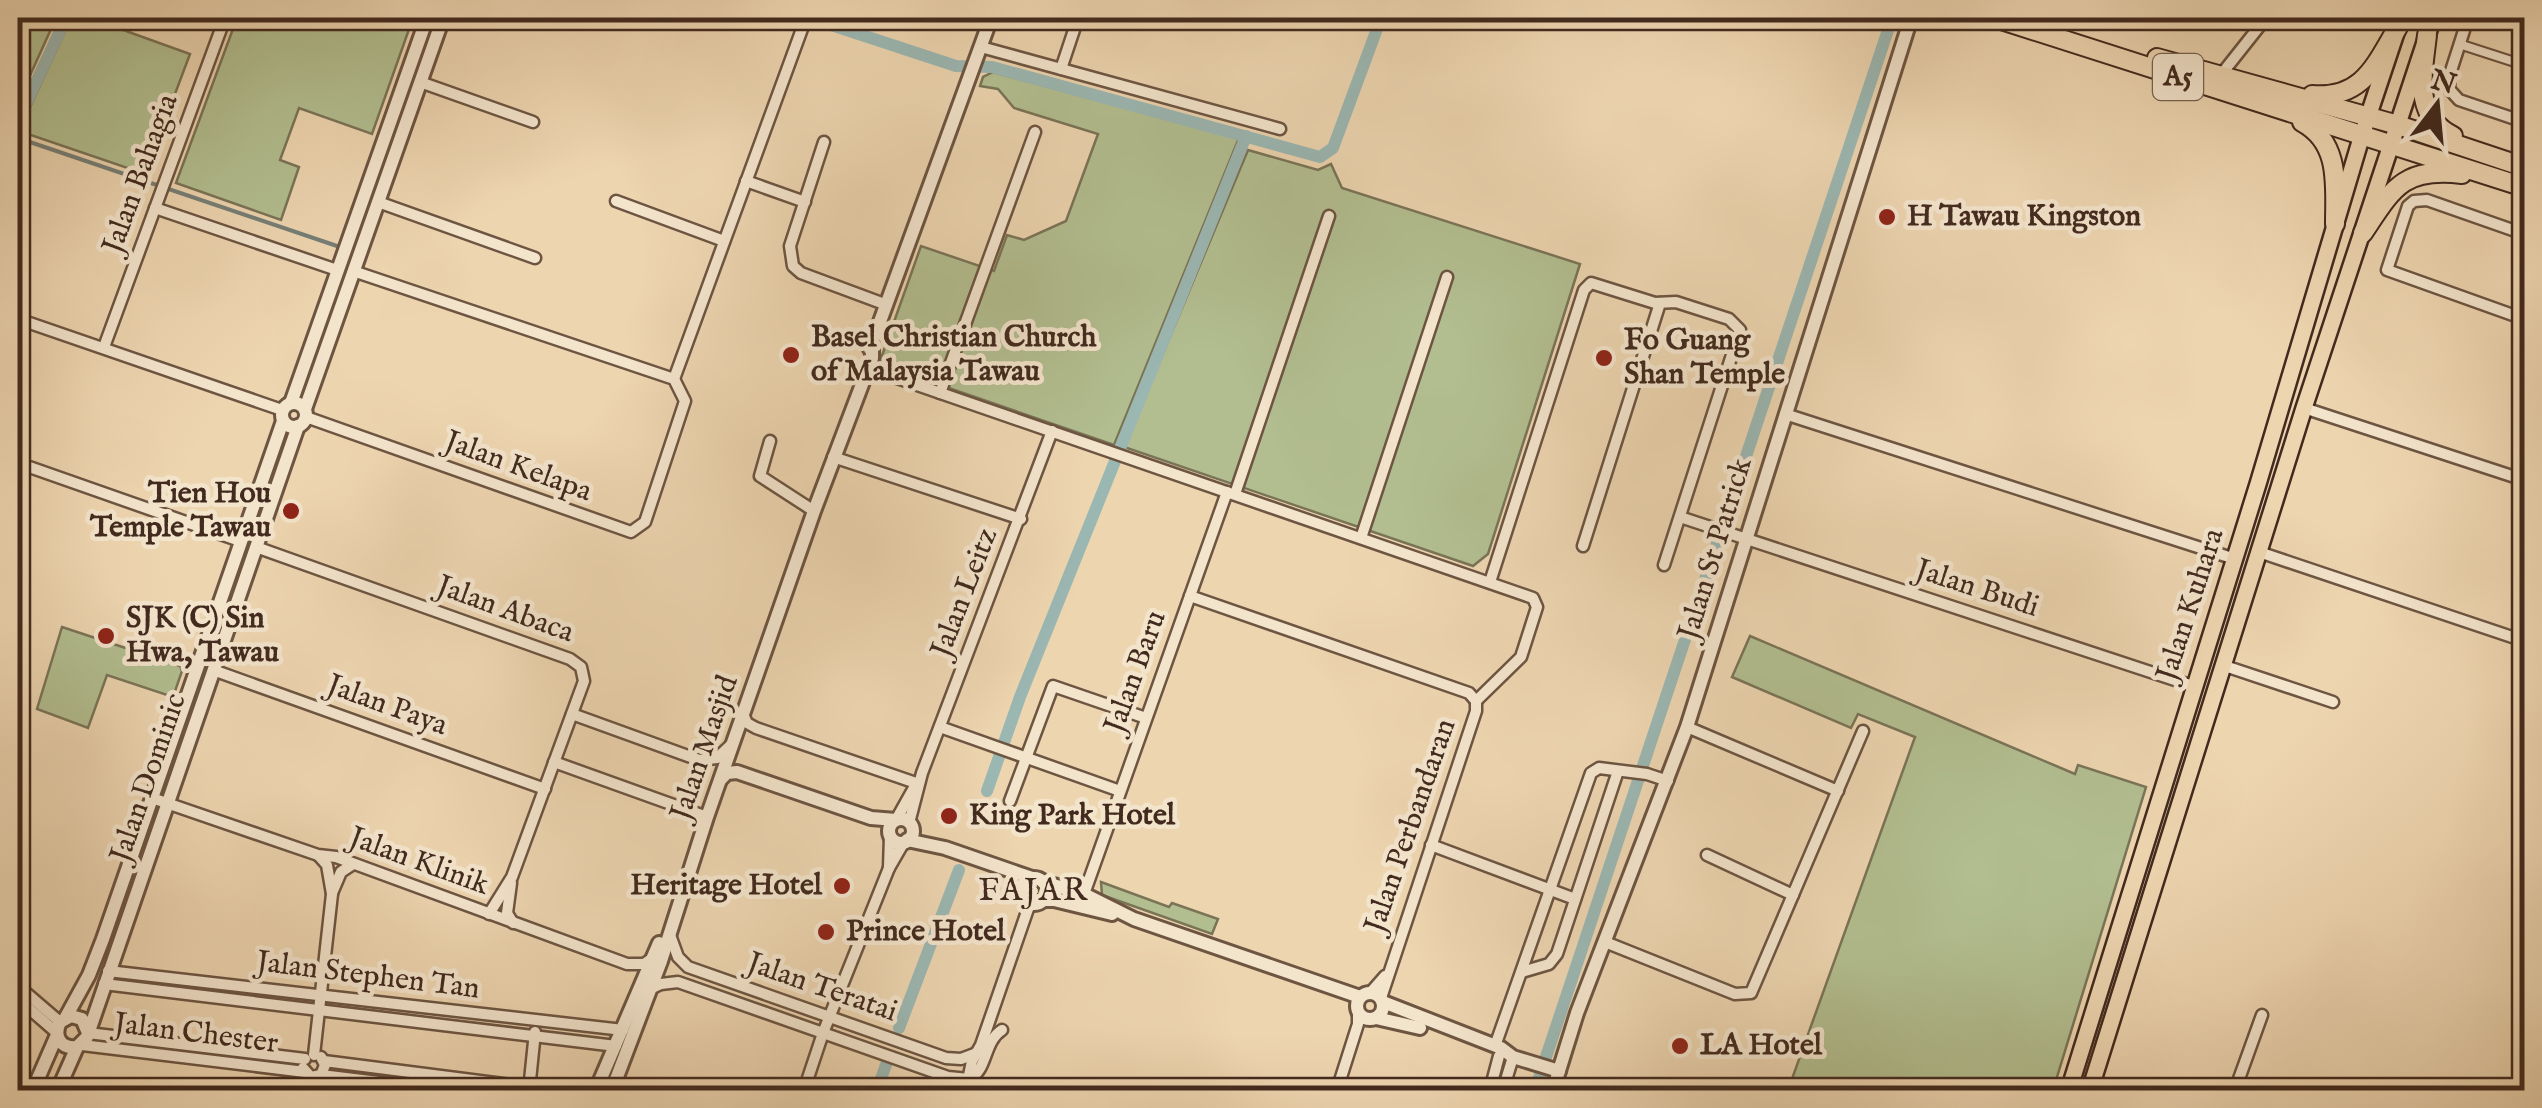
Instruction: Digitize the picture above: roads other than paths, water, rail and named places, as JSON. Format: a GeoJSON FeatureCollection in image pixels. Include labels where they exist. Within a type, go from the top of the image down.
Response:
{"type":"FeatureCollection","features":[{"type":"Feature","properties":{"kind":"highway","name":"A5"},"geometry":{"type":"LineString","coordinates":[[1995,18],[2395,134],[2500,169],[2524,187]]}},
{"type":"Feature","properties":{"kind":"highway","name":"A5"},"geometry":{"type":"LineString","coordinates":[[2033,18],[2220,76],[2279,101]]}},
{"type":"Feature","properties":{"kind":"highway"},"geometry":{"type":"LineString","coordinates":[[2279,101],[2341,94],[2358,85],[2370,73],[2400,22]]}},
{"type":"Feature","properties":{"kind":"highway"},"geometry":{"type":"LineString","coordinates":[[2430,26],[2422,95],[2433,122],[2500,169]]}},
{"type":"Feature","properties":{"kind":"highway"},"geometry":{"type":"LineString","coordinates":[[2279,101],[2324,139],[2335,176],[2335,224]]}},
{"type":"Feature","properties":{"kind":"highway","name":"A5"},"geometry":{"type":"LineString","coordinates":[[2500,169],[2524,167]]}},
{"type":"Feature","properties":{"kind":"highway"},"geometry":{"type":"LineString","coordinates":[[2362,233],[2391,190],[2417,175],[2500,169]]}},
{"type":"Feature","properties":{"kind":"main road","name":"Jalan Kuhara"},"geometry":{"type":"LineString","coordinates":[[2068,1090],[2400,22]]}},
{"type":"Feature","properties":{"kind":"main road","name":"Jalan Kuhara"},"geometry":{"type":"LineString","coordinates":[[2090,1090],[2304,408],[2430,26]]}},
{"type":"Feature","properties":{"kind":"main road"},"geometry":{"type":"LineString","coordinates":[[2106,972],[2128,929],[2143,921]]}},
{"type":"Feature","properties":{"kind":"street","name":"Jalan Bahagia"},"geometry":{"type":"LineString","coordinates":[[104,348],[224,18]]}},
{"type":"Feature","properties":{"kind":"street","name":"Jalan Dominic"},"geometry":{"type":"LineString","coordinates":[[34,1089],[60,1027],[89,975],[285,411],[427,18]]}},
{"type":"Feature","properties":{"kind":"street","name":"Jalan Dominic"},"geometry":{"type":"LineString","coordinates":[[58,1090],[104,984],[443,18]]}},
{"type":"Feature","properties":{"kind":"street","name":"Jalan Masjid"},"geometry":{"type":"LineString","coordinates":[[846,422],[847,407],[990,18]]}},
{"type":"Feature","properties":{"kind":"street"},"geometry":{"type":"LineString","coordinates":[[1061,69],[1078,18]]}},
{"type":"Feature","properties":{"kind":"street","name":"Jalan St Patrick"},"geometry":{"type":"LineString","coordinates":[[1553,1090],[1547,1068],[1605,942],[1687,727],[1911,18]]}},
{"type":"Feature","properties":{"kind":"street"},"geometry":{"type":"LineString","coordinates":[[2220,76],[2266,18]]}},
{"type":"Feature","properties":{"kind":"street"},"geometry":{"type":"LineString","coordinates":[[2468,18],[2448,82],[2453,95],[2524,122]]}},
{"type":"Feature","properties":{"kind":"street"},"geometry":{"type":"LineString","coordinates":[[353,271],[674,379],[804,23]]}},
{"type":"Feature","properties":{"kind":"street"},"geometry":{"type":"LineString","coordinates":[[2460,44],[2524,66]]}},
{"type":"Feature","properties":{"kind":"street"},"geometry":{"type":"LineString","coordinates":[[979,51],[1061,69],[1280,129]]}},
{"type":"Feature","properties":{"kind":"street"},"geometry":{"type":"LineString","coordinates":[[420,82],[533,122]]}},
{"type":"Feature","properties":{"kind":"street"},"geometry":{"type":"LineString","coordinates":[[940,393],[1035,132]]}},
{"type":"Feature","properties":{"kind":"street"},"geometry":{"type":"LineString","coordinates":[[824,142],[790,246],[793,266],[801,274],[887,305]]}},
{"type":"Feature","properties":{"kind":"street"},"geometry":{"type":"LineString","coordinates":[[746,182],[805,202]]}},
{"type":"Feature","properties":{"kind":"street"},"geometry":{"type":"LineString","coordinates":[[2524,234],[2427,200],[2414,201],[2408,206],[2387,270],[2524,318]]}},
{"type":"Feature","properties":{"kind":"street"},"geometry":{"type":"LineString","coordinates":[[616,201],[724,241]]}},
{"type":"Feature","properties":{"kind":"street"},"geometry":{"type":"LineString","coordinates":[[378,202],[535,258]]}},
{"type":"Feature","properties":{"kind":"street"},"geometry":{"type":"LineString","coordinates":[[156,205],[337,270]]}},
{"type":"Feature","properties":{"kind":"street","name":"Jalan Baru"},"geometry":{"type":"LineString","coordinates":[[1084,894],[1329,216]]}},
{"type":"Feature","properties":{"kind":"street"},"geometry":{"type":"LineString","coordinates":[[1361,538],[1448,277]]}},
{"type":"Feature","properties":{"kind":"street"},"geometry":{"type":"LineString","coordinates":[[1490,582],[1586,287],[1595,284],[1660,304],[1676,302],[1728,319],[1740,330],[1664,565]]}},
{"type":"Feature","properties":{"kind":"street"},"geometry":{"type":"LineString","coordinates":[[1582,546],[1660,304]]}},
{"type":"Feature","properties":{"kind":"street"},"geometry":{"type":"LineString","coordinates":[[18,319],[285,411],[299,404],[303,418],[288,426],[285,411]]}},
{"type":"Feature","properties":{"kind":"street","name":"Jalan Masjid"},"geometry":{"type":"LineString","coordinates":[[612,1090],[670,934],[833,457],[868,368],[872,345]]}},
{"type":"Feature","properties":{"kind":"street"},"geometry":{"type":"LineString","coordinates":[[868,368],[1490,582],[1533,598],[1537,607],[1521,657],[1476,701],[1468,693],[1190,596]]}},
{"type":"Feature","properties":{"kind":"street","name":"Jalan Kelapa"},"geometry":{"type":"LineString","coordinates":[[303,418],[631,532],[645,522],[685,401],[674,379]]}},
{"type":"Feature","properties":{"kind":"street"},"geometry":{"type":"LineString","coordinates":[[2304,408],[2524,480]]}},
{"type":"Feature","properties":{"kind":"street"},"geometry":{"type":"LineString","coordinates":[[1785,414],[2235,559]]}},
{"type":"Feature","properties":{"kind":"street","name":"Jalan Leitz"},"geometry":{"type":"LineString","coordinates":[[804,1090],[1052,432]]}},
{"type":"Feature","properties":{"kind":"street"},"geometry":{"type":"LineString","coordinates":[[770,440],[760,476],[814,511]]}},
{"type":"Feature","properties":{"kind":"street"},"geometry":{"type":"LineString","coordinates":[[833,457],[1020,519]]}},
{"type":"Feature","properties":{"kind":"street"},"geometry":{"type":"LineString","coordinates":[[18,463],[240,541],[251,536],[256,547]]}},
{"type":"Feature","properties":{"kind":"street","name":"Jalan Budi"},"geometry":{"type":"LineString","coordinates":[[1680,517],[2194,686]]}},
{"type":"Feature","properties":{"kind":"street","name":"Jalan Abaca"},"geometry":{"type":"LineString","coordinates":[[256,547],[582,667],[584,681],[512,877]]}},
{"type":"Feature","properties":{"kind":"street"},"geometry":{"type":"LineString","coordinates":[[2259,552],[2524,641]]}},
{"type":"Feature","properties":{"kind":"street"},"geometry":{"type":"LineString","coordinates":[[2222,665],[2333,702]]}},
{"type":"Feature","properties":{"kind":"street","name":"Jalan Paya"},"geometry":{"type":"LineString","coordinates":[[212,670],[544,788]]}},
{"type":"Feature","properties":{"kind":"street"},"geometry":{"type":"LineString","coordinates":[[1010,801],[1054,686],[1146,718]]}},
{"type":"Feature","properties":{"kind":"street","name":"Jalan Perbandaran"},"geometry":{"type":"LineString","coordinates":[[1336,1090],[1354,1040],[1390,966],[1476,711],[1476,701]]}},
{"type":"Feature","properties":{"kind":"street"},"geometry":{"type":"LineString","coordinates":[[572,714],[698,760],[717,758],[733,742]]}},
{"type":"Feature","properties":{"kind":"street"},"geometry":{"type":"LineString","coordinates":[[743,714],[747,723],[756,728],[919,778]]}},
{"type":"Feature","properties":{"kind":"street"},"geometry":{"type":"LineString","coordinates":[[940,726],[1120,792]]}},
{"type":"Feature","properties":{"kind":"street"},"geometry":{"type":"LineString","coordinates":[[1687,727],[1838,791]]}},
{"type":"Feature","properties":{"kind":"street"},"geometry":{"type":"LineString","coordinates":[[1605,942],[1744,996],[1754,986],[1864,731]]}},
{"type":"Feature","properties":{"kind":"street"},"geometry":{"type":"LineString","coordinates":[[554,762],[707,817]]}},
{"type":"Feature","properties":{"kind":"street"},"geometry":{"type":"LineString","coordinates":[[1490,1090],[1522,972],[1591,773],[1599,768],[1668,781]]}},
{"type":"Feature","properties":{"kind":"street"},"geometry":{"type":"LineString","coordinates":[[1522,972],[1554,960],[1618,770]]}},
{"type":"Feature","properties":{"kind":"street"},"geometry":{"type":"LineString","coordinates":[[720,781],[727,773],[737,772],[854,812],[1037,880],[1064,895],[1320,983],[1370,1005],[1547,1068]]}},
{"type":"Feature","properties":{"kind":"street","name":"Jalan Klinik"},"geometry":{"type":"LineString","coordinates":[[152,798],[318,855],[354,863],[628,964],[644,964],[653,958]]}},
{"type":"Feature","properties":{"kind":"street"},"geometry":{"type":"LineString","coordinates":[[1431,846],[1575,899]]}},
{"type":"Feature","properties":{"kind":"street"},"geometry":{"type":"LineString","coordinates":[[310,1090],[332,894],[328,865],[318,855]]}},
{"type":"Feature","properties":{"kind":"street"},"geometry":{"type":"LineString","coordinates":[[1707,855],[1793,894]]}},
{"type":"Feature","properties":{"kind":"street"},"geometry":{"type":"LineString","coordinates":[[332,894],[344,868],[354,863]]}},
{"type":"Feature","properties":{"kind":"street"},"geometry":{"type":"LineString","coordinates":[[1001,868],[1031,899]]}},
{"type":"Feature","properties":{"kind":"street"},"geometry":{"type":"LineString","coordinates":[[1064,895],[1092,870]]}},
{"type":"Feature","properties":{"kind":"street"},"geometry":{"type":"LineString","coordinates":[[489,914],[512,877]]}},
{"type":"Feature","properties":{"kind":"street"},"geometry":{"type":"LineString","coordinates":[[512,877],[507,913],[513,923]]}},
{"type":"Feature","properties":{"kind":"street"},"geometry":{"type":"LineString","coordinates":[[964,1085],[1031,899],[1047,889],[1037,880]]}},
{"type":"Feature","properties":{"kind":"street"},"geometry":{"type":"LineString","coordinates":[[1031,899],[1022,886],[1037,880]]}},
{"type":"Feature","properties":{"kind":"street"},"geometry":{"type":"LineString","coordinates":[[1031,899],[1084,894],[1134,919]]}},
{"type":"Feature","properties":{"kind":"street"},"geometry":{"type":"LineString","coordinates":[[596,1090],[667,923],[674,915]]}},
{"type":"Feature","properties":{"kind":"street","name":"Jalan Teratai"},"geometry":{"type":"LineString","coordinates":[[670,934],[678,958],[688,967],[946,1058],[961,1059],[977,1052]]}},
{"type":"Feature","properties":{"kind":"street"},"geometry":{"type":"LineString","coordinates":[[89,975],[104,984]]}},
{"type":"Feature","properties":{"kind":"street","name":"Jalan Teratai"},"geometry":{"type":"LineString","coordinates":[[650,989],[678,982],[964,1085]]}},
{"type":"Feature","properties":{"kind":"street","name":"Jalan Stephen Tan"},"geometry":{"type":"LineString","coordinates":[[104,984],[320,996],[623,1030]]}},
{"type":"Feature","properties":{"kind":"street","name":"Jalan Stephen Tan"},"geometry":{"type":"LineString","coordinates":[[104,984],[616,1046]]}},
{"type":"Feature","properties":{"kind":"street"},"geometry":{"type":"LineString","coordinates":[[18,986],[60,1027],[67,1046],[82,1041],[82,1019],[60,1027]]}},
{"type":"Feature","properties":{"kind":"street"},"geometry":{"type":"LineString","coordinates":[[18,999],[60,1027]]}},
{"type":"Feature","properties":{"kind":"street"},"geometry":{"type":"LineString","coordinates":[[2236,1090],[2262,1015]]}},
{"type":"Feature","properties":{"kind":"street"},"geometry":{"type":"LineString","coordinates":[[529,1089],[537,1020]]}},
{"type":"Feature","properties":{"kind":"street"},"geometry":{"type":"LineString","coordinates":[[964,1085],[978,1073],[991,1038],[1002,1030]]}},
{"type":"Feature","properties":{"kind":"street","name":"Jalan Chester"},"geometry":{"type":"LineString","coordinates":[[82,1041],[311,1068],[445,1090]]}},
{"type":"Feature","properties":{"kind":"street"},"geometry":{"type":"LineString","coordinates":[[1502,1053],[1508,1075],[1503,1090]]}},
{"type":"Feature","properties":{"kind":"street"},"geometry":{"type":"LineString","coordinates":[[311,1068],[324,1062],[551,1090]]}},
{"type":"Feature","properties":{"kind":"street"},"geometry":{"type":"LineString","coordinates":[[1495,1071],[1508,1075]]}},
{"type":"Feature","properties":{"kind":"street"},"geometry":{"type":"LineString","coordinates":[[18,1072],[34,1089]]}},
{"type":"Feature","properties":{"kind":"waterway"},"geometry":{"type":"LineString","coordinates":[[18,121],[66,18]]}},
{"type":"Feature","properties":{"kind":"waterway"},"geometry":{"type":"LineString","coordinates":[[810,18],[956,66],[992,67],[1320,157],[1333,148],[1381,18]]}},
{"type":"Feature","properties":{"kind":"waterway"},"geometry":{"type":"LineString","coordinates":[[1535,1090],[1892,18]]}},
{"type":"Feature","properties":{"kind":"waterway"},"geometry":{"type":"LineString","coordinates":[[987,791],[1020,697],[1246,136]]}},
{"type":"Feature","properties":{"kind":"waterway"},"geometry":{"type":"LineString","coordinates":[[18,138],[337,246]]}},
{"type":"Feature","properties":{"kind":"waterway"},"geometry":{"type":"LineString","coordinates":[[899,1028],[959,870]]}},
{"type":"Feature","properties":{"kind":"waterway"},"geometry":{"type":"LineString","coordinates":[[877,1090],[887,1062]]}},
{"type":"Feature","properties":{"kind":"place","name":"H Tawau Kingston"},"geometry":{"type":"Point","coordinates":[1887,217]}},
{"type":"Feature","properties":{"kind":"place","name":"Basel Christian Church of Malaysia Tawau"},"geometry":{"type":"Point","coordinates":[791,355]}},
{"type":"Feature","properties":{"kind":"place","name":"Fo Guang Shan Temple"},"geometry":{"type":"Point","coordinates":[1604,358]}},
{"type":"Feature","properties":{"kind":"place","name":"Tien Hou Temple Tawau"},"geometry":{"type":"Point","coordinates":[291,511]}},
{"type":"Feature","properties":{"kind":"place","name":"SJK (C) Sin Hwa, Tawau"},"geometry":{"type":"Point","coordinates":[106,636]}},
{"type":"Feature","properties":{"kind":"place","name":"King Park Hotel"},"geometry":{"type":"Point","coordinates":[949,816]}},
{"type":"Feature","properties":{"kind":"place","name":"Heritage Hotel"},"geometry":{"type":"Point","coordinates":[842,886]}},
{"type":"Feature","properties":{"kind":"place","name":"Prince Hotel"},"geometry":{"type":"Point","coordinates":[826,932]}},
{"type":"Feature","properties":{"kind":"place","name":"LA Hotel"},"geometry":{"type":"Point","coordinates":[1680,1046]}},
{"type":"Feature","properties":{"kind":"district","name":"FAJAR"},"geometry":{"type":"Point","coordinates":[1034,891]}}]}
